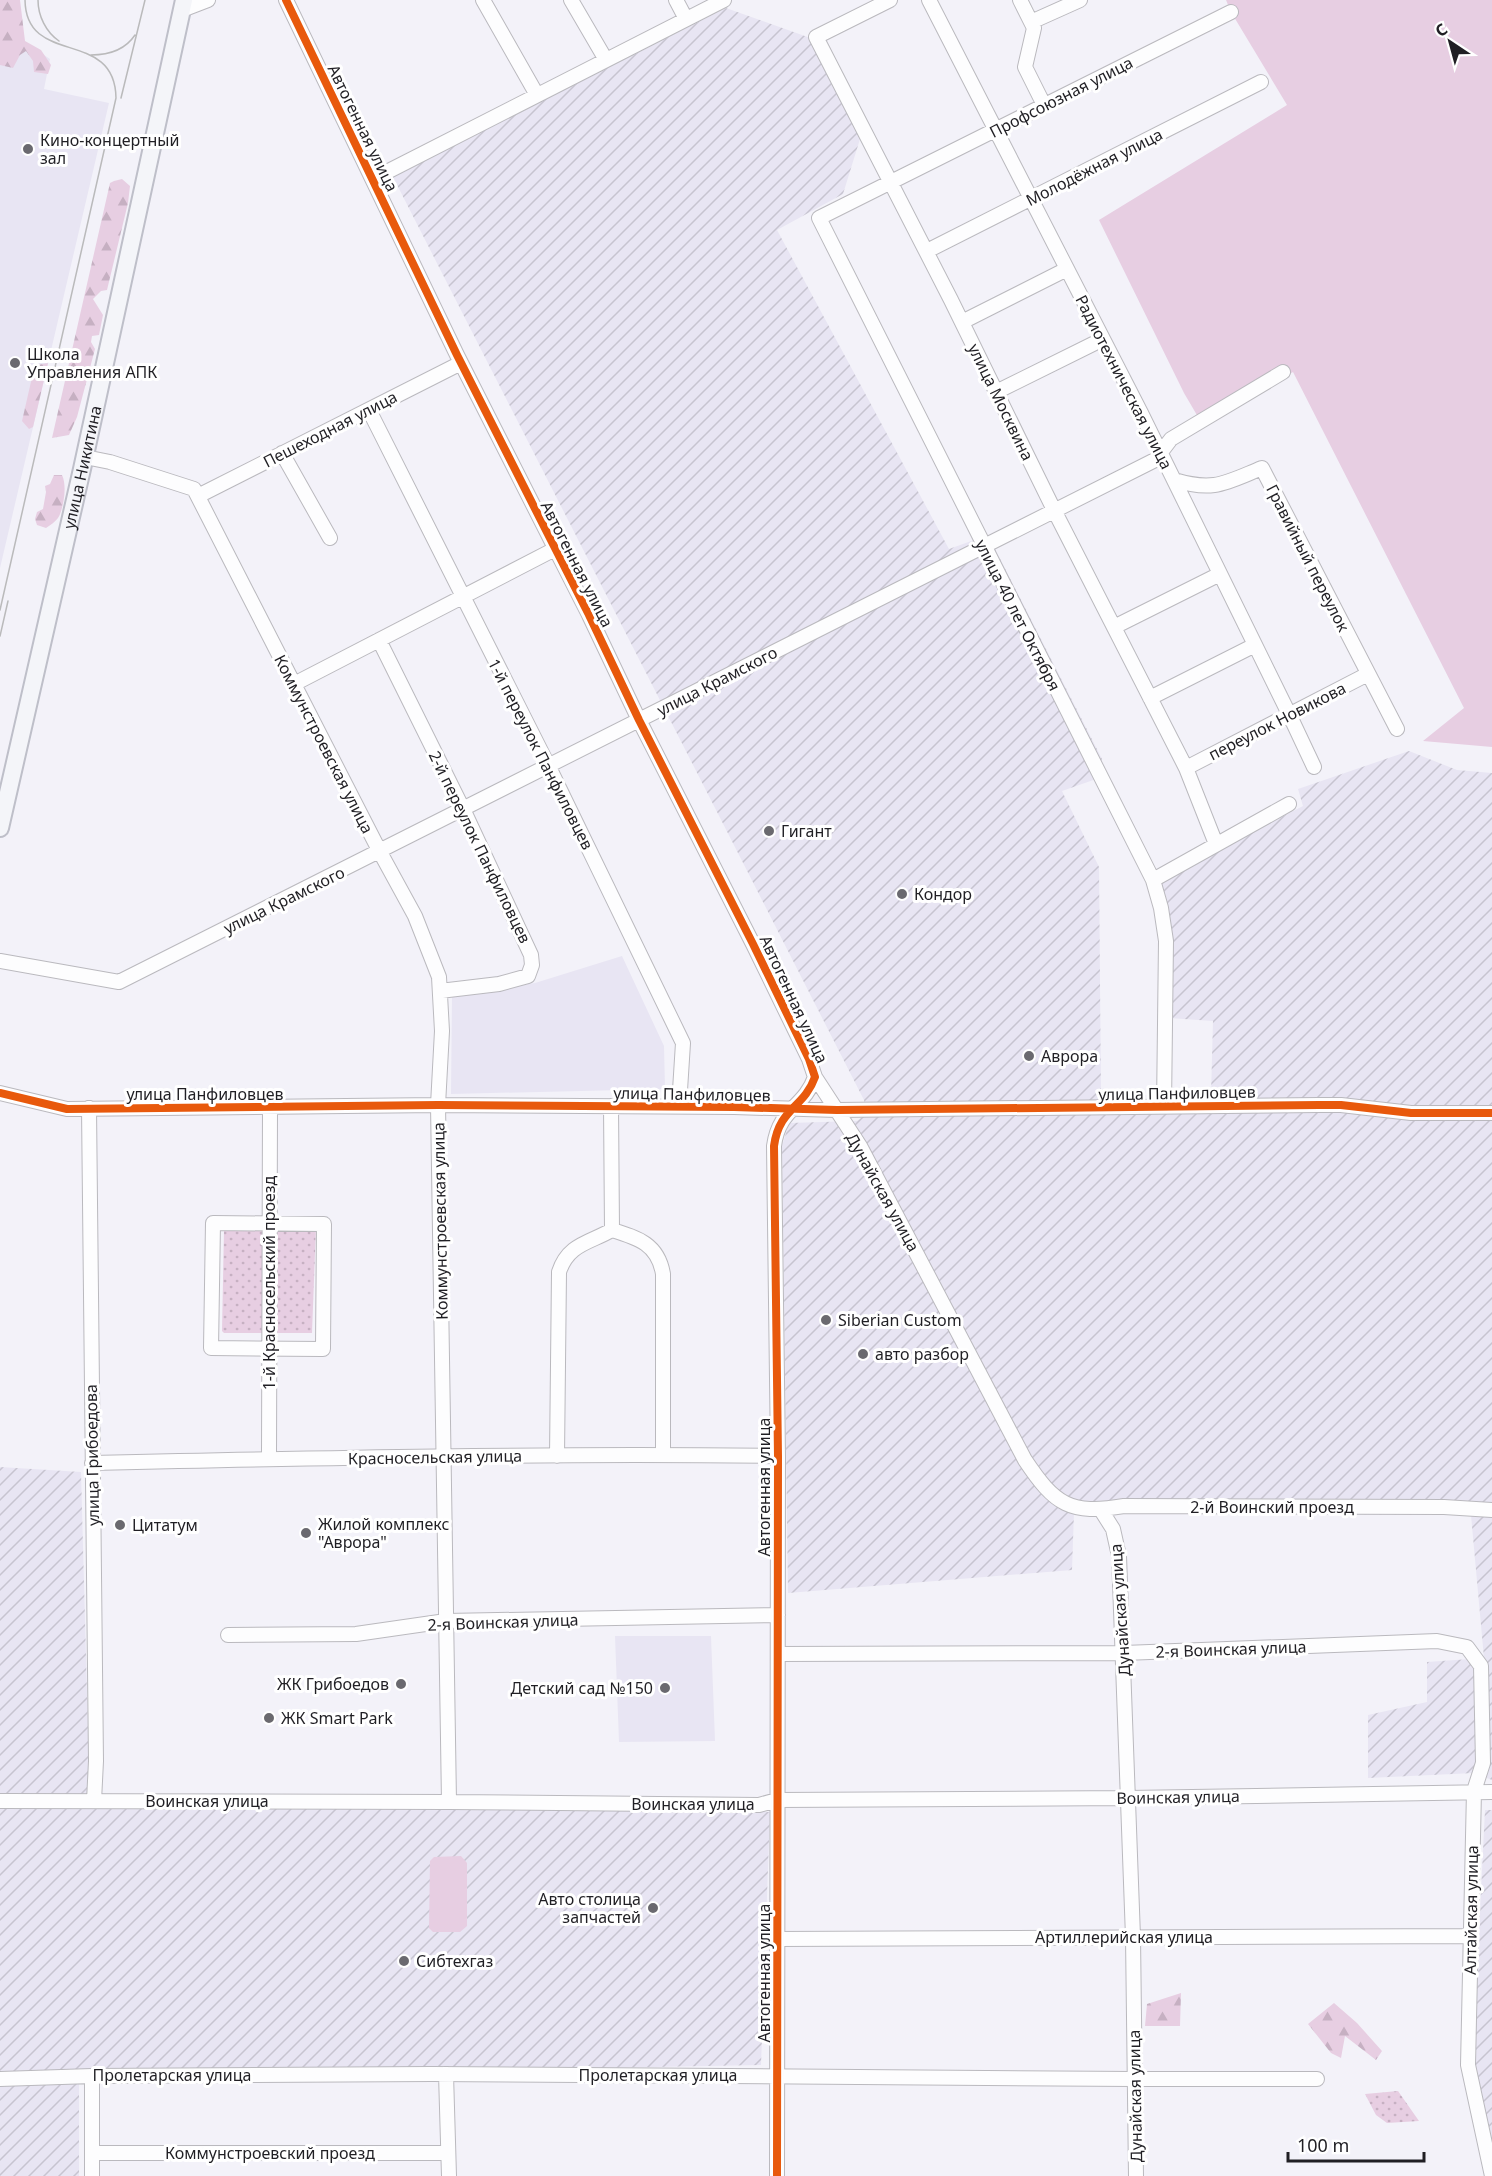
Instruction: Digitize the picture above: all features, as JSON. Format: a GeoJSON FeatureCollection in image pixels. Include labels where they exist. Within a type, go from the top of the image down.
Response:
{"type":"FeatureCollection","features":[{"type":"Feature","properties":{"kind":"main road","name":"улица Никитина"},"geometry":{"type":"LineString","coordinates":[[0,828],[183,5]]}},
{"type":"Feature","properties":{"kind":"street"},"geometry":{"type":"LineString","coordinates":[[183,5],[208,0]]}},
{"type":"Feature","properties":{"kind":"street","name":"Автогенная улица"},"geometry":{"type":"LineString","coordinates":[[285,0],[461,363],[753,944],[809,1059],[815,1077],[805,1095],[781,1120],[774,1146],[778,1456],[777,2176]]}},
{"type":"Feature","properties":{"kind":"street"},"geometry":{"type":"LineString","coordinates":[[483,0],[537,95]]}},
{"type":"Feature","properties":{"kind":"street"},"geometry":{"type":"LineString","coordinates":[[571,0],[606,60]]}},
{"type":"Feature","properties":{"kind":"street"},"geometry":{"type":"LineString","coordinates":[[676,0],[686,20]]}},
{"type":"Feature","properties":{"kind":"street"},"geometry":{"type":"LineString","coordinates":[[373,179],[724,0]]}},
{"type":"Feature","properties":{"kind":"street","name":"улица Москвина"},"geometry":{"type":"LineString","coordinates":[[890,0],[816,37],[927,251],[1054,510],[1186,768],[1216,844]]}},
{"type":"Feature","properties":{"kind":"street","name":"Радиотехническая улица"},"geometry":{"type":"LineString","coordinates":[[929,0],[1174,480],[1314,767]]}},
{"type":"Feature","properties":{"kind":"street"},"geometry":{"type":"LineString","coordinates":[[1020,0],[1034,28],[1025,67],[1044,105]]}},
{"type":"Feature","properties":{"kind":"street"},"geometry":{"type":"LineString","coordinates":[[1031,22],[1080,0]]}},
{"type":"Feature","properties":{"kind":"street","name":"Профсоюзная улица"},"geometry":{"type":"LineString","coordinates":[[891,182],[1231,12]]}},
{"type":"Feature","properties":{"kind":"street","name":"Молодёжная улица"},"geometry":{"type":"LineString","coordinates":[[927,251],[1261,82]]}},
{"type":"Feature","properties":{"kind":"street","name":"улица 40 лет Октября"},"geometry":{"type":"LineString","coordinates":[[891,182],[819,218],[1153,880],[1161,908],[1166,941],[1164,1107]]}},
{"type":"Feature","properties":{"kind":"street"},"geometry":{"type":"LineString","coordinates":[[962,322],[1067,269]]}},
{"type":"Feature","properties":{"kind":"street"},"geometry":{"type":"LineString","coordinates":[[996,392],[1103,339]]}},
{"type":"Feature","properties":{"kind":"street","name":"Пешеходная улица"},"geometry":{"type":"LineString","coordinates":[[198,496],[461,363]]}},
{"type":"Feature","properties":{"kind":"street","name":"улица Крамского"},"geometry":{"type":"LineString","coordinates":[[0,961],[119,982],[1155,460],[1171,439],[1283,372]]}},
{"type":"Feature","properties":{"kind":"street","name":"1-й переулок Панфиловцев"},"geometry":{"type":"LineString","coordinates":[[369,410],[548,765],[683,1043],[680,1106]]}},
{"type":"Feature","properties":{"kind":"street"},"geometry":{"type":"LineString","coordinates":[[282,453],[330,538]]}},
{"type":"Feature","properties":{"kind":"street"},"geometry":{"type":"LineString","coordinates":[[84,457],[110,462],[194,489],[198,496]]}},
{"type":"Feature","properties":{"kind":"street","name":"Гравийный переулок"},"geometry":{"type":"LineString","coordinates":[[1174,480],[1194,486],[1217,486],[1262,468],[1397,729]]}},
{"type":"Feature","properties":{"kind":"street","name":"Коммунстроевская улица"},"geometry":{"type":"LineString","coordinates":[[198,496],[415,916],[439,977],[442,1031],[438,1106],[449,1802]]}},
{"type":"Feature","properties":{"kind":"street"},"geometry":{"type":"LineString","coordinates":[[294,684],[555,549]]}},
{"type":"Feature","properties":{"kind":"street"},"geometry":{"type":"LineString","coordinates":[[1114,627],[1220,574]]}},
{"type":"Feature","properties":{"kind":"street","name":"2-й переулок Панфиловцев"},"geometry":{"type":"LineString","coordinates":[[379,640],[463,809],[531,955],[532,965],[528,976],[498,984],[440,991]]}},
{"type":"Feature","properties":{"kind":"street"},"geometry":{"type":"LineString","coordinates":[[1150,698],[1255,645]]}},
{"type":"Feature","properties":{"kind":"street","name":"переулок Новикова"},"geometry":{"type":"LineString","coordinates":[[1186,768],[1368,674]]}},
{"type":"Feature","properties":{"kind":"street"},"geometry":{"type":"LineString","coordinates":[[1153,880],[1289,804]]}},
{"type":"Feature","properties":{"kind":"street","name":"Дунайская улица"},"geometry":{"type":"LineString","coordinates":[[815,1077],[865,1157],[1035,1476],[1063,1503],[1078,1508],[1101,1510],[1113,1529],[1119,1556],[1124,1653],[1133,1937],[1136,2176]]}},
{"type":"Feature","properties":{"kind":"street","name":"улица Панфиловцев"},"geometry":{"type":"LineString","coordinates":[[0,1093],[67,1109],[680,1106],[837,1110],[1341,1105],[1412,1113],[1492,1113]]}},
{"type":"Feature","properties":{"kind":"street"},"geometry":{"type":"LineString","coordinates":[[611,1106],[612,1230]]}},
{"type":"Feature","properties":{"kind":"street","name":"1-й Красносельский проезд"},"geometry":{"type":"LineString","coordinates":[[269,1459],[270,1107]]}},
{"type":"Feature","properties":{"kind":"street","name":"улица Грибоедова"},"geometry":{"type":"LineString","coordinates":[[88,1108],[96,1750],[94,1801]]}},
{"type":"Feature","properties":{"kind":"street"},"geometry":{"type":"LineString","coordinates":[[213,1223],[270,1224],[324,1224],[323,1349],[211,1348],[213,1223]]}},
{"type":"Feature","properties":{"kind":"street"},"geometry":{"type":"LineString","coordinates":[[557,1456],[559,1272],[563,1260],[571,1250],[612,1230],[636,1237],[654,1251],[661,1262],[663,1275],[663,1455]]}},
{"type":"Feature","properties":{"kind":"street","name":"Красносельская улица"},"geometry":{"type":"LineString","coordinates":[[92,1463],[443,1456],[778,1456]]}},
{"type":"Feature","properties":{"kind":"street","name":"2-й Воинский проезд"},"geometry":{"type":"LineString","coordinates":[[1101,1510],[1124,1506],[1444,1507],[1492,1510]]}},
{"type":"Feature","properties":{"kind":"street","name":"2-я Воинская улица"},"geometry":{"type":"LineString","coordinates":[[228,1635],[356,1634],[446,1621],[778,1615]]}},
{"type":"Feature","properties":{"kind":"street","name":"2-я Воинская улица"},"geometry":{"type":"LineString","coordinates":[[778,1654],[1124,1653],[1437,1641],[1467,1647]]}},
{"type":"Feature","properties":{"kind":"street","name":"Алтайская улица"},"geometry":{"type":"LineString","coordinates":[[1467,1647],[1481,1666],[1483,1764],[1474,1791],[1468,2065],[1491,2176]]}},
{"type":"Feature","properties":{"kind":"street","name":"Воинская улица"},"geometry":{"type":"LineString","coordinates":[[0,1801],[759,1805],[777,1800],[1128,1798],[1492,1792]]}},
{"type":"Feature","properties":{"kind":"street","name":"Артиллерийская улица"},"geometry":{"type":"LineString","coordinates":[[777,1939],[1471,1936]]}},
{"type":"Feature","properties":{"kind":"street"},"geometry":{"type":"LineString","coordinates":[[446,2074],[449,2176]]}},
{"type":"Feature","properties":{"kind":"street","name":"Пролетарская улица"},"geometry":{"type":"LineString","coordinates":[[0,2079],[92,2076],[446,2074],[1317,2079]]}},
{"type":"Feature","properties":{"kind":"street"},"geometry":{"type":"LineString","coordinates":[[92,2076],[92,2176]]}},
{"type":"Feature","properties":{"kind":"street","name":"Коммунстроевский проезд"},"geometry":{"type":"LineString","coordinates":[[92,2153],[448,2153]]}},
{"type":"Feature","properties":{"kind":"shaded area"},"geometry":{"type":"Polygon","coordinates":[[[0,0],[19,0],[24,42],[50,59],[44,89],[109,103],[0,568],[0,0]]]}},
{"type":"Feature","properties":{"kind":"shaded area"},"geometry":{"type":"Polygon","coordinates":[[[726,8],[816,40],[864,126],[843,194],[777,230],[949,549],[988,535],[1102,759],[1102,777],[1062,791],[1099,867],[1101,1095],[1211,1095],[1213,1021],[1169,1018],[1157,881],[1303,806],[1298,789],[1409,751],[1457,770],[1492,773],[1492,1780],[1474,1773],[1368,1778],[1368,1715],[1427,1702],[1427,1662],[1484,1658],[1471,1515],[1074,1512],[1072,1570],[788,1593],[782,1146],[789,1123],[857,1121],[866,1114],[864,1100],[393,177],[726,8]]]}},
{"type":"Feature","properties":{"kind":"shaded area"},"geometry":{"type":"Polygon","coordinates":[[[622,956],[664,1046],[665,1089],[451,1094],[452,996],[535,983],[622,956]]]}},
{"type":"Feature","properties":{"kind":"shaded area"},"geometry":{"type":"Polygon","coordinates":[[[0,1467],[81,1472],[90,1805],[770,1812],[761,2065],[394,2072],[79,2073],[79,2176],[0,2176],[0,1467]]]}},
{"type":"Feature","properties":{"kind":"shaded area","name":"Детский сад №150"},"geometry":{"type":"Polygon","coordinates":[[[615,1636],[711,1636],[715,1741],[619,1742],[615,1636]]]}},
{"type":"Feature","properties":{"kind":"shaded area"},"geometry":{"type":"Polygon","coordinates":[[[1485,1810],[1492,1810],[1492,2152],[1473,2054],[1485,1810]]]}},
{"type":"Feature","properties":{"kind":"green space"},"geometry":{"type":"Polygon","coordinates":[[[0,0],[20,0],[25,41],[41,50],[51,65],[48,74],[34,72],[33,61],[26,51],[20,55],[13,68],[0,65],[0,0]]]}},
{"type":"Feature","properties":{"kind":"green space"},"geometry":{"type":"Polygon","coordinates":[[[1226,0],[1492,0],[1492,747],[1423,741],[1464,708],[1293,372],[1201,422],[1184,393],[1099,220],[1287,105],[1226,0]]]}},
{"type":"Feature","properties":{"kind":"green space"},"geometry":{"type":"Polygon","coordinates":[[[122,179],[130,186],[128,203],[107,290],[101,291],[93,299],[103,315],[99,335],[92,336],[91,342],[95,349],[77,417],[69,435],[52,438],[110,183],[122,179]]]}},
{"type":"Feature","properties":{"kind":"green space"},"geometry":{"type":"Polygon","coordinates":[[[48,363],[33,427],[29,429],[22,421],[33,373],[38,365],[48,363]]]}},
{"type":"Feature","properties":{"kind":"green space"},"geometry":{"type":"Polygon","coordinates":[[[54,475],[62,475],[65,489],[64,500],[58,518],[46,528],[37,525],[35,519],[37,512],[43,509],[45,486],[50,484],[54,475]]]}},
{"type":"Feature","properties":{"kind":"green space"},"geometry":{"type":"Polygon","coordinates":[[[316,1227],[312,1333],[224,1333],[222,1331],[224,1230],[316,1227]]]}},
{"type":"Feature","properties":{"kind":"green space"},"geometry":{"type":"Polygon","coordinates":[[[461,1856],[467,1863],[467,1926],[460,1932],[433,1932],[429,1928],[430,1861],[434,1857],[461,1856]]]}},
{"type":"Feature","properties":{"kind":"green space"},"geometry":{"type":"Polygon","coordinates":[[[1181,1993],[1180,2026],[1145,2026],[1147,2004],[1181,1993]]]}},
{"type":"Feature","properties":{"kind":"green space"},"geometry":{"type":"Polygon","coordinates":[[[1334,2003],[1357,2023],[1382,2051],[1376,2060],[1345,2036],[1341,2058],[1331,2053],[1308,2024],[1334,2003]]]}},
{"type":"Feature","properties":{"kind":"green space"},"geometry":{"type":"Polygon","coordinates":[[[1398,2091],[1419,2121],[1387,2123],[1376,2115],[1365,2094],[1398,2091]]]}},
{"type":"Feature","properties":{"kind":"tram line"},"geometry":{"type":"LineString","coordinates":[[0,610],[116,98],[112,76],[102,62],[40,34],[29,21],[25,0]]}},
{"type":"Feature","properties":{"kind":"tram line"},"geometry":{"type":"LineString","coordinates":[[38,0],[39,12],[44,23],[59,41]]}},
{"type":"Feature","properties":{"kind":"tram line"},"geometry":{"type":"LineString","coordinates":[[121,98],[145,0]]}},
{"type":"Feature","properties":{"kind":"tram line"},"geometry":{"type":"LineString","coordinates":[[91,55],[116,51],[135,35]]}},
{"type":"Feature","properties":{"kind":"tram line"},"geometry":{"type":"LineString","coordinates":[[0,636],[8,601]]}},
{"type":"Feature","properties":{"kind":"cycle path"},"geometry":{"type":"LineString","coordinates":[[286,0],[457,355],[753,944],[809,1059],[815,1077],[805,1096],[781,1124],[774,1146],[778,1456],[777,2176]]}},
{"type":"Feature","properties":{"kind":"cycle path"},"geometry":{"type":"LineString","coordinates":[[0,1093],[67,1109],[438,1105],[837,1110],[1341,1105],[1411,1113],[1492,1113]]}},
{"type":"Feature","properties":{"kind":"place","name":"Кино-концертный зал"},"geometry":{"type":"Point","coordinates":[28,149]}},
{"type":"Feature","properties":{"kind":"place","name":"Школа Управления АПК"},"geometry":{"type":"Point","coordinates":[15,363]}},
{"type":"Feature","properties":{"kind":"place","name":"Гигант"},"geometry":{"type":"Point","coordinates":[769,831]}},
{"type":"Feature","properties":{"kind":"place","name":"Кондор"},"geometry":{"type":"Point","coordinates":[902,894]}},
{"type":"Feature","properties":{"kind":"place","name":"Аврора"},"geometry":{"type":"Point","coordinates":[1029,1056]}},
{"type":"Feature","properties":{"kind":"place","name":"Siberian Custom"},"geometry":{"type":"Point","coordinates":[826,1320]}},
{"type":"Feature","properties":{"kind":"place","name":"авто разбор"},"geometry":{"type":"Point","coordinates":[863,1354]}},
{"type":"Feature","properties":{"kind":"place","name":"Цитатум"},"geometry":{"type":"Point","coordinates":[120,1525]}},
{"type":"Feature","properties":{"kind":"place","name":"Жилой комплекс \"Аврора\""},"geometry":{"type":"Point","coordinates":[306,1533]}},
{"type":"Feature","properties":{"kind":"place","name":"ЖК Грибоедов"},"geometry":{"type":"Point","coordinates":[401,1684]}},
{"type":"Feature","properties":{"kind":"place","name":"Детский сад №150"},"geometry":{"type":"Point","coordinates":[665,1688]}},
{"type":"Feature","properties":{"kind":"place","name":"ЖК Smart Park"},"geometry":{"type":"Point","coordinates":[269,1718]}},
{"type":"Feature","properties":{"kind":"place","name":"Авто столица запчастей"},"geometry":{"type":"Point","coordinates":[653,1908]}},
{"type":"Feature","properties":{"kind":"place","name":"Сибтехгаз"},"geometry":{"type":"Point","coordinates":[404,1961]}}]}
